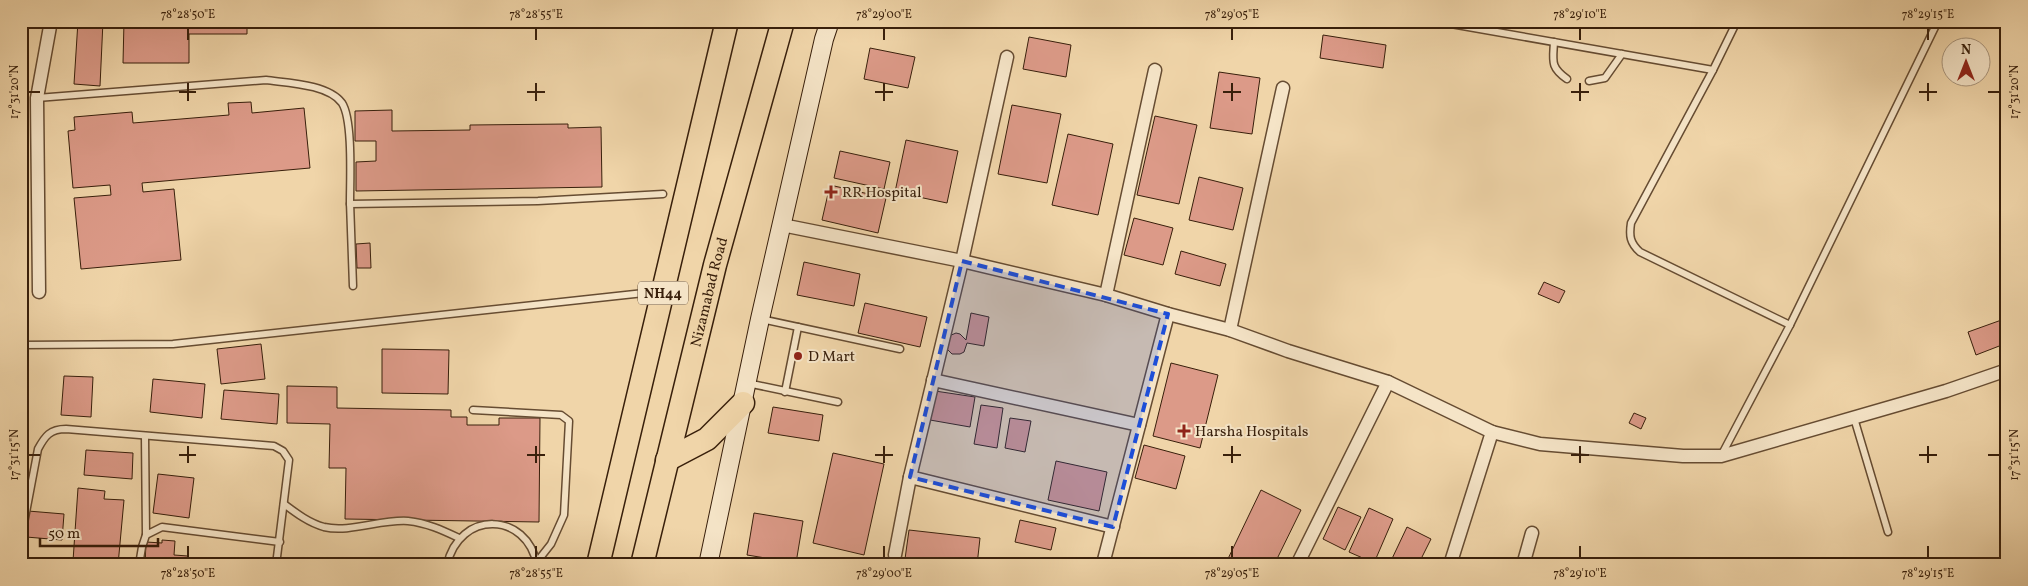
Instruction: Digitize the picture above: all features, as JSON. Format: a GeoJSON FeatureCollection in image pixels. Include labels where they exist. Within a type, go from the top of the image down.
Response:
{"type":"FeatureCollection","features":[{"type":"Feature","properties":{"kind":"highway","name":"NH44"},"geometry":{"type":"LineString","coordinates":[[598,565],[727,21]]}},
{"type":"Feature","properties":{"kind":"highway","name":"Nizamabad Road"},"geometry":{"type":"LineString","coordinates":[[642,565],[728,215],[783,21]]}},
{"type":"Feature","properties":{"kind":"highway"},"geometry":{"type":"LineString","coordinates":[[667,460],[707,438],[745,393]]}},
{"type":"Feature","properties":{"kind":"main road"},"geometry":{"type":"LineString","coordinates":[[708,565],[760,319],[824,39],[830,21]]}},
{"type":"Feature","properties":{"kind":"street"},"geometry":{"type":"LineString","coordinates":[[39,292],[37,98],[51,21]]}},
{"type":"Feature","properties":{"kind":"street"},"geometry":{"type":"LineString","coordinates":[[895,555],[910,478],[962,261],[1007,57]]}},
{"type":"Feature","properties":{"kind":"street"},"geometry":{"type":"LineString","coordinates":[[1106,295],[1155,70]]}},
{"type":"Feature","properties":{"kind":"street"},"geometry":{"type":"LineString","coordinates":[[1230,330],[1283,88]]}},
{"type":"Feature","properties":{"kind":"street"},"geometry":{"type":"LineString","coordinates":[[782,225],[962,261],[1106,295],[1230,330],[1288,351],[1388,382],[1492,432],[1540,444],[1683,456],[1721,456],[1946,391],[2007,370]]}},
{"type":"Feature","properties":{"kind":"street"},"geometry":{"type":"LineString","coordinates":[[1104,560],[1168,314]]}},
{"type":"Feature","properties":{"kind":"street"},"geometry":{"type":"LineString","coordinates":[[933,380],[1139,426]]}},
{"type":"Feature","properties":{"kind":"street"},"geometry":{"type":"LineString","coordinates":[[1297,565],[1388,382]]}},
{"type":"Feature","properties":{"kind":"street"},"geometry":{"type":"LineString","coordinates":[[1450,565],[1492,432]]}},
{"type":"Feature","properties":{"kind":"street"},"geometry":{"type":"LineString","coordinates":[[910,478],[1113,526]]}},
{"type":"Feature","properties":{"kind":"street"},"geometry":{"type":"LineString","coordinates":[[1523,565],[1532,533]]}},
{"type":"Feature","properties":{"kind":"lane"},"geometry":{"type":"LineString","coordinates":[[1434,21],[1713,70]]}},
{"type":"Feature","properties":{"kind":"lane"},"geometry":{"type":"LineString","coordinates":[[1737,21],[1713,70],[1631,223],[1629,235],[1632,245],[1640,252],[1790,325]]}},
{"type":"Feature","properties":{"kind":"lane"},"geometry":{"type":"LineString","coordinates":[[1721,456],[1790,325],[1938,21]]}},
{"type":"Feature","properties":{"kind":"lane"},"geometry":{"type":"LineString","coordinates":[[1554,42],[1553,64],[1557,72],[1567,79]]}},
{"type":"Feature","properties":{"kind":"lane"},"geometry":{"type":"LineString","coordinates":[[1589,82],[1605,78],[1622,54]]}},
{"type":"Feature","properties":{"kind":"lane"},"geometry":{"type":"LineString","coordinates":[[37,98],[266,80],[325,90],[342,102],[350,142],[353,286]]}},
{"type":"Feature","properties":{"kind":"lane"},"geometry":{"type":"LineString","coordinates":[[350,204],[538,201],[662,194]]}},
{"type":"Feature","properties":{"kind":"lane"},"geometry":{"type":"LineString","coordinates":[[21,345],[173,344],[644,292]]}},
{"type":"Feature","properties":{"kind":"lane"},"geometry":{"type":"LineString","coordinates":[[760,319],[900,349]]}},
{"type":"Feature","properties":{"kind":"lane"},"geometry":{"type":"LineString","coordinates":[[785,392],[798,327]]}},
{"type":"Feature","properties":{"kind":"lane"},"geometry":{"type":"LineString","coordinates":[[745,393],[785,392],[838,402]]}},
{"type":"Feature","properties":{"kind":"lane"},"geometry":{"type":"LineString","coordinates":[[472,410],[561,415],[569,421],[564,515],[551,544],[536,564]]}},
{"type":"Feature","properties":{"kind":"lane"},"geometry":{"type":"LineString","coordinates":[[1854,418],[1888,532]]}},
{"type":"Feature","properties":{"kind":"lane"},"geometry":{"type":"LineString","coordinates":[[21,539],[38,450],[44,438],[51,432],[66,429],[274,446],[283,450],[289,460],[276,565]]}},
{"type":"Feature","properties":{"kind":"lane"},"geometry":{"type":"LineString","coordinates":[[139,565],[146,535],[145,436]]}},
{"type":"Feature","properties":{"kind":"lane"},"geometry":{"type":"LineString","coordinates":[[284,504],[304,518],[323,527],[338,529],[374,523],[407,521],[427,524],[460,538]]}},
{"type":"Feature","properties":{"kind":"lane"},"geometry":{"type":"LineString","coordinates":[[448,565],[450,551],[460,538],[473,528],[489,524],[506,526],[520,534],[531,547],[536,564]]}},
{"type":"Feature","properties":{"kind":"lane"},"geometry":{"type":"LineString","coordinates":[[146,535],[162,526],[280,542]]}},
{"type":"Feature","properties":{"kind":"highlighted area"},"geometry":{"type":"Polygon","coordinates":[[[962,261],[1168,314],[1113,527],[910,477],[962,261]]]}},
{"type":"Feature","properties":{"kind":"building"},"geometry":{"type":"Polygon","coordinates":[[[78,21],[103,21],[100,86],[74,84],[78,21]]]}},
{"type":"Feature","properties":{"kind":"building"},"geometry":{"type":"Polygon","coordinates":[[[124,21],[247,21],[247,34],[189,34],[189,63],[123,63],[124,21]]]}},
{"type":"Feature","properties":{"kind":"building"},"geometry":{"type":"Polygon","coordinates":[[[1323,35],[1386,45],[1383,68],[1320,58],[1323,35]]]}},
{"type":"Feature","properties":{"kind":"building"},"geometry":{"type":"Polygon","coordinates":[[[1029,37],[1071,45],[1066,77],[1023,69],[1029,37]]]}},
{"type":"Feature","properties":{"kind":"building"},"geometry":{"type":"Polygon","coordinates":[[[870,48],[915,57],[908,88],[864,79],[870,48]]]}},
{"type":"Feature","properties":{"kind":"building"},"geometry":{"type":"Polygon","coordinates":[[[1219,72],[1260,78],[1252,134],[1210,128],[1219,72]]]}},
{"type":"Feature","properties":{"kind":"building"},"geometry":{"type":"Polygon","coordinates":[[[251,102],[252,113],[304,108],[310,168],[142,183],[143,192],[174,189],[181,260],[81,269],[74,198],[111,195],[110,185],[73,188],[68,131],[75,130],[74,117],[132,112],[133,123],[229,115],[228,103],[251,102]]]}},
{"type":"Feature","properties":{"kind":"building"},"geometry":{"type":"Polygon","coordinates":[[[1012,105],[1061,114],[1047,183],[998,174],[1012,105]]]}},
{"type":"Feature","properties":{"kind":"building"},"geometry":{"type":"Polygon","coordinates":[[[392,110],[392,131],[470,130],[470,125],[568,124],[568,128],[601,127],[602,187],[356,191],[356,162],[376,161],[376,141],[355,141],[355,111],[392,110]]]}},
{"type":"Feature","properties":{"kind":"building"},"geometry":{"type":"Polygon","coordinates":[[[1155,116],[1197,125],[1179,204],[1137,195],[1155,116]]]}},
{"type":"Feature","properties":{"kind":"building"},"geometry":{"type":"Polygon","coordinates":[[[1068,134],[1113,144],[1098,215],[1052,205],[1068,134]]]}},
{"type":"Feature","properties":{"kind":"building"},"geometry":{"type":"Polygon","coordinates":[[[906,140],[958,151],[947,203],[895,192],[906,140]]]}},
{"type":"Feature","properties":{"kind":"building"},"geometry":{"type":"Polygon","coordinates":[[[840,151],[890,162],[884,189],[834,178],[840,151]]]}},
{"type":"Feature","properties":{"kind":"building"},"geometry":{"type":"Polygon","coordinates":[[[1199,177],[1243,188],[1233,230],[1189,220],[1199,177]]]}},
{"type":"Feature","properties":{"kind":"building"},"geometry":{"type":"Polygon","coordinates":[[[830,185],[886,198],[878,233],[822,220],[830,185]]]}},
{"type":"Feature","properties":{"kind":"building"},"geometry":{"type":"Polygon","coordinates":[[[1134,218],[1173,228],[1163,265],[1124,255],[1134,218]]]}},
{"type":"Feature","properties":{"kind":"building"},"geometry":{"type":"Polygon","coordinates":[[[370,243],[371,268],[357,268],[356,244],[370,243]]]}},
{"type":"Feature","properties":{"kind":"building"},"geometry":{"type":"Polygon","coordinates":[[[1181,251],[1226,264],[1220,286],[1175,274],[1181,251]]]}},
{"type":"Feature","properties":{"kind":"building"},"geometry":{"type":"Polygon","coordinates":[[[804,262],[860,274],[854,306],[797,295],[804,262]]]}},
{"type":"Feature","properties":{"kind":"building"},"geometry":{"type":"Polygon","coordinates":[[[1544,282],[1565,291],[1559,303],[1538,294],[1544,282]]]}},
{"type":"Feature","properties":{"kind":"building"},"geometry":{"type":"Polygon","coordinates":[[[865,303],[927,317],[920,347],[858,333],[865,303]]]}},
{"type":"Feature","properties":{"kind":"building"},"geometry":{"type":"Polygon","coordinates":[[[971,313],[989,317],[984,346],[967,343],[964,352],[952,354],[946,348],[949,336],[956,333],[966,340],[971,313]]]}},
{"type":"Feature","properties":{"kind":"building"},"geometry":{"type":"Polygon","coordinates":[[[2007,318],[2007,343],[1976,355],[1968,332],[2007,318]]]}},
{"type":"Feature","properties":{"kind":"building"},"geometry":{"type":"Polygon","coordinates":[[[261,344],[265,379],[221,384],[217,349],[261,344]]]}},
{"type":"Feature","properties":{"kind":"building"},"geometry":{"type":"Polygon","coordinates":[[[382,349],[449,350],[448,394],[382,393],[382,349]]]}},
{"type":"Feature","properties":{"kind":"building"},"geometry":{"type":"Polygon","coordinates":[[[1171,363],[1218,375],[1200,448],[1153,436],[1171,363]]]}},
{"type":"Feature","properties":{"kind":"building"},"geometry":{"type":"Polygon","coordinates":[[[64,376],[93,377],[91,417],[61,415],[64,376]]]}},
{"type":"Feature","properties":{"kind":"building"},"geometry":{"type":"Polygon","coordinates":[[[153,379],[205,384],[202,418],[150,412],[153,379]]]}},
{"type":"Feature","properties":{"kind":"building"},"geometry":{"type":"Polygon","coordinates":[[[287,386],[337,387],[337,408],[451,410],[451,417],[467,417],[467,425],[499,425],[499,418],[540,418],[539,522],[345,519],[346,468],[329,468],[330,424],[287,423],[287,386]]]}},
{"type":"Feature","properties":{"kind":"building"},"geometry":{"type":"Polygon","coordinates":[[[224,390],[279,394],[277,424],[221,419],[224,390]]]}},
{"type":"Feature","properties":{"kind":"building"},"geometry":{"type":"Polygon","coordinates":[[[935,391],[975,397],[970,427],[930,420],[935,391]]]}},
{"type":"Feature","properties":{"kind":"building"},"geometry":{"type":"Polygon","coordinates":[[[981,405],[1003,408],[997,448],[974,444],[981,405]]]}},
{"type":"Feature","properties":{"kind":"building"},"geometry":{"type":"Polygon","coordinates":[[[773,407],[823,415],[819,441],[768,433],[773,407]]]}},
{"type":"Feature","properties":{"kind":"building"},"geometry":{"type":"Polygon","coordinates":[[[1634,413],[1646,418],[1641,429],[1629,423],[1634,413]]]}},
{"type":"Feature","properties":{"kind":"building"},"geometry":{"type":"Polygon","coordinates":[[[1010,418],[1031,421],[1025,452],[1005,448],[1010,418]]]}},
{"type":"Feature","properties":{"kind":"building"},"geometry":{"type":"Polygon","coordinates":[[[1144,445],[1185,456],[1176,489],[1135,478],[1144,445]]]}},
{"type":"Feature","properties":{"kind":"building"},"geometry":{"type":"Polygon","coordinates":[[[86,450],[133,453],[132,479],[84,475],[86,450]]]}},
{"type":"Feature","properties":{"kind":"building"},"geometry":{"type":"Polygon","coordinates":[[[833,453],[884,464],[864,555],[813,543],[833,453]]]}},
{"type":"Feature","properties":{"kind":"building"},"geometry":{"type":"Polygon","coordinates":[[[1056,461],[1107,472],[1099,511],[1048,500],[1056,461]]]}},
{"type":"Feature","properties":{"kind":"building"},"geometry":{"type":"Polygon","coordinates":[[[158,474],[194,478],[189,518],[153,513],[158,474]]]}},
{"type":"Feature","properties":{"kind":"building"},"geometry":{"type":"Polygon","coordinates":[[[78,488],[105,491],[104,499],[124,500],[118,565],[73,561],[78,488]]]}},
{"type":"Feature","properties":{"kind":"building"},"geometry":{"type":"Polygon","coordinates":[[[1261,490],[1301,510],[1274,565],[1225,565],[1261,490]]]}},
{"type":"Feature","properties":{"kind":"building"},"geometry":{"type":"Polygon","coordinates":[[[1338,507],[1361,517],[1345,550],[1323,539],[1338,507]]]}},
{"type":"Feature","properties":{"kind":"building"},"geometry":{"type":"Polygon","coordinates":[[[1369,508],[1393,519],[1374,563],[1349,552],[1369,508]]]}},
{"type":"Feature","properties":{"kind":"building"},"geometry":{"type":"Polygon","coordinates":[[[28,511],[64,514],[62,540],[26,537],[28,511]]]}},
{"type":"Feature","properties":{"kind":"building"},"geometry":{"type":"Polygon","coordinates":[[[754,513],[803,521],[796,563],[747,555],[754,513]]]}},
{"type":"Feature","properties":{"kind":"building"},"geometry":{"type":"Polygon","coordinates":[[[1020,520],[1056,528],[1051,550],[1015,542],[1020,520]]]}},
{"type":"Feature","properties":{"kind":"building"},"geometry":{"type":"Polygon","coordinates":[[[1407,527],[1431,539],[1418,565],[1389,565],[1407,527]]]}},
{"type":"Feature","properties":{"kind":"building"},"geometry":{"type":"Polygon","coordinates":[[[909,530],[980,538],[977,565],[952,565],[905,559],[909,530]]]}},
{"type":"Feature","properties":{"kind":"building"},"geometry":{"type":"Polygon","coordinates":[[[162,540],[175,541],[174,555],[188,556],[187,565],[145,565],[146,542],[162,543],[162,540]]]}},
{"type":"Feature","properties":{"kind":"place","name":"RR Hospital"},"geometry":{"type":"Point","coordinates":[831,192]}},
{"type":"Feature","properties":{"kind":"place","name":"D Mart"},"geometry":{"type":"Point","coordinates":[798,356]}},
{"type":"Feature","properties":{"kind":"place","name":"Harsha Hospitals"},"geometry":{"type":"Point","coordinates":[1184,431]}}]}
